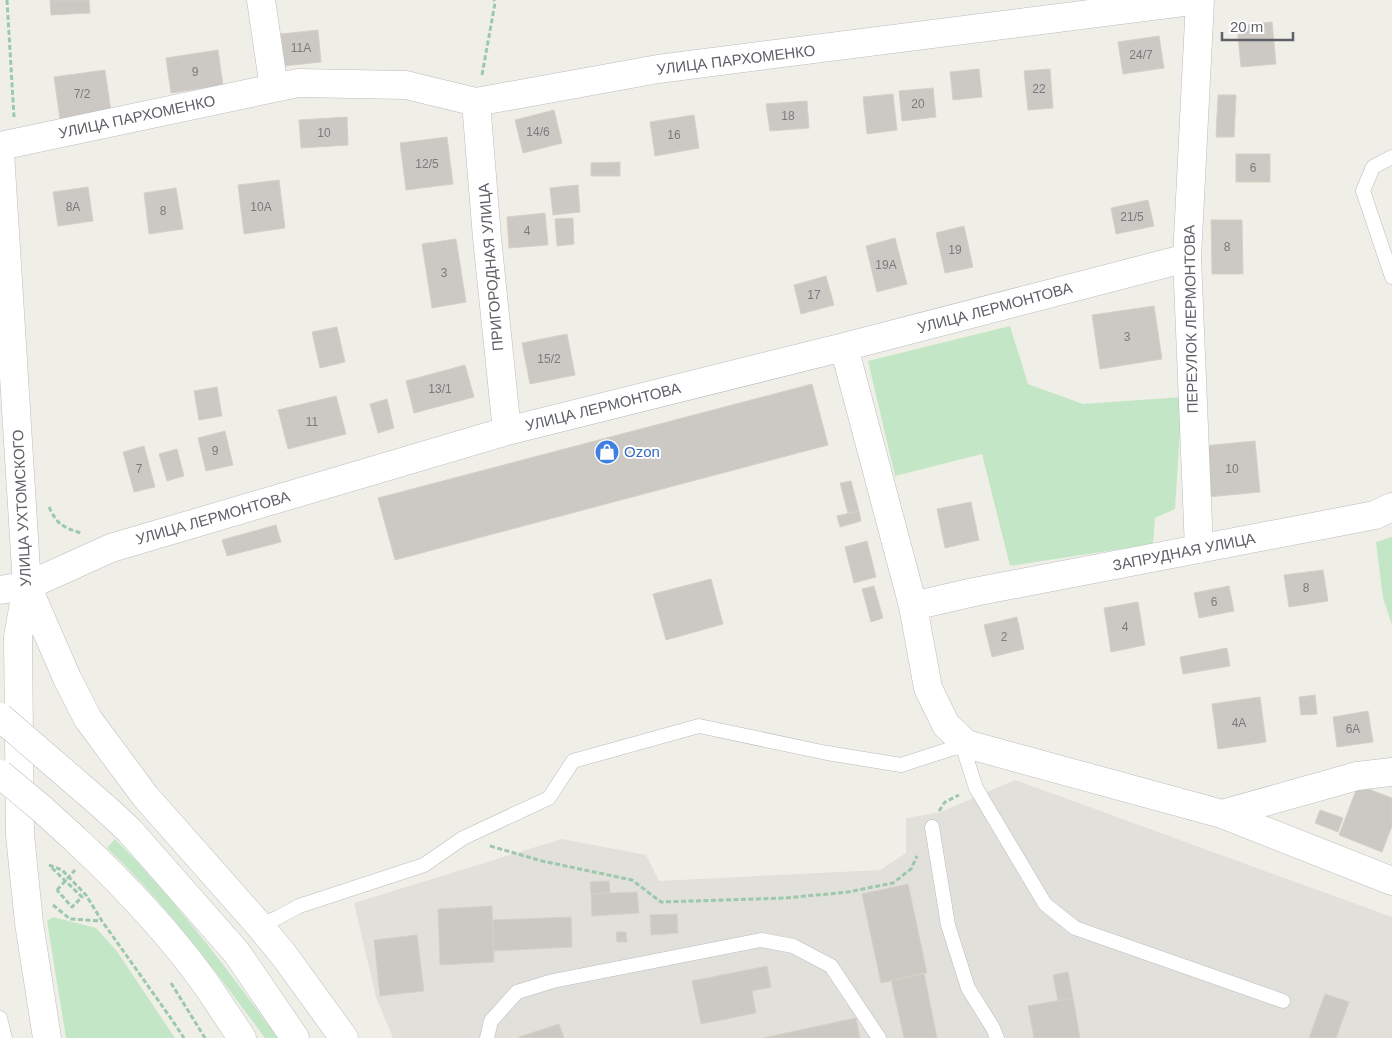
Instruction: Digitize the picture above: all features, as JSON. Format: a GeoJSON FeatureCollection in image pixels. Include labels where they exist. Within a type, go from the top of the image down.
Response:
{"type":"FeatureCollection","features":[{"type":"Feature","properties":{"kind":"street"},"geometry":{"type":"LineString","coordinates":[[261,0],[274,88]]}},
{"type":"Feature","properties":{"kind":"street","name":"УЛИЦА ПАРХОМЕНКО"},"geometry":{"type":"LineString","coordinates":[[0,146],[298,83],[406,85],[476,102],[658,69],[1200,0]]}},
{"type":"Feature","properties":{"kind":"street","name":"ПЕРЕУЛОК ЛЕРМОНТОВА"},"geometry":{"type":"LineString","coordinates":[[1199,549],[1187,258],[1200,0]]}},
{"type":"Feature","properties":{"kind":"street","name":"ПРИГОРОДНАЯ УЛИЦА"},"geometry":{"type":"LineString","coordinates":[[476,102],[488,247],[507,432]]}},
{"type":"Feature","properties":{"kind":"street","name":"УЛИЦА УХТОМСКОГО"},"geometry":{"type":"LineString","coordinates":[[0,152],[27,586],[18,637],[20,835],[29,923],[47,1038]]}},
{"type":"Feature","properties":{"kind":"street","name":"УЛИЦА ЛЕРМОНТОВА"},"geometry":{"type":"LineString","coordinates":[[0,590],[27,586],[111,548],[507,432],[1187,258]]}},
{"type":"Feature","properties":{"kind":"street"},"geometry":{"type":"LineString","coordinates":[[844,347],[913,606],[928,688],[946,725],[966,744],[1222,814],[1392,881]]}},
{"type":"Feature","properties":{"kind":"street","name":"ЗАПРУДНАЯ УЛИЦА"},"geometry":{"type":"LineString","coordinates":[[913,606],[974,592],[1375,515],[1392,507]]}},
{"type":"Feature","properties":{"kind":"street"},"geometry":{"type":"LineString","coordinates":[[27,586],[66,678],[88,719],[145,796],[283,954],[344,1038]]}},
{"type":"Feature","properties":{"kind":"street"},"geometry":{"type":"LineString","coordinates":[[0,717],[104,806],[129,830],[237,953],[295,1038]]}},
{"type":"Feature","properties":{"kind":"street"},"geometry":{"type":"LineString","coordinates":[[1222,814],[1357,776],[1392,772]]}},
{"type":"Feature","properties":{"kind":"street"},"geometry":{"type":"LineString","coordinates":[[0,774],[42,809],[102,864],[160,926],[205,983],[242,1038]]}},
{"type":"Feature","properties":{"kind":"lane"},"geometry":{"type":"LineString","coordinates":[[1392,157],[1373,167],[1363,191],[1392,277]]}},
{"type":"Feature","properties":{"kind":"lane"},"geometry":{"type":"LineString","coordinates":[[259,925],[299,906],[424,865],[463,838],[549,798],[573,761],[699,726],[827,754],[901,765],[966,744],[966,757],[976,788],[1045,904],[1075,928],[1283,1001]]}},
{"type":"Feature","properties":{"kind":"lane"},"geometry":{"type":"LineString","coordinates":[[932,828],[948,926],[968,988],[994,1028],[997,1038]]}},
{"type":"Feature","properties":{"kind":"lane"},"geometry":{"type":"LineString","coordinates":[[487,1038],[491,1021],[517,992],[553,981],[761,940],[793,946],[831,966],[879,1038]]}},
{"type":"Feature","properties":{"kind":"lane"},"geometry":{"type":"LineString","coordinates":[[0,1018],[5,1038]]}},
{"type":"Feature","properties":{"kind":"path"},"geometry":{"type":"LineString","coordinates":[[476,102],[495,3],[494,0]]}},
{"type":"Feature","properties":{"kind":"path"},"geometry":{"type":"LineString","coordinates":[[463,838],[542,861],[632,880],[661,902],[786,898],[848,892],[893,883],[911,869],[926,836],[932,828],[932,821],[945,802],[976,788]]}},
{"type":"Feature","properties":{"kind":"path"},"geometry":{"type":"LineString","coordinates":[[75,870],[57,890],[72,907],[82,897],[50,865],[62,870],[86,895],[184,1038]]}},
{"type":"Feature","properties":{"kind":"path"},"geometry":{"type":"LineString","coordinates":[[47,900],[70,919],[102,921]]}},
{"type":"Feature","properties":{"kind":"shaded area"},"geometry":{"type":"Polygon","coordinates":[[[1015,780],[1392,917],[1392,1038],[393,1038],[376,997],[354,903],[562,839],[646,855],[659,881],[880,870],[906,853],[906,818],[941,812],[1015,780]]]}},
{"type":"Feature","properties":{"kind":"green space"},"geometry":{"type":"Polygon","coordinates":[[[1010,326],[1028,384],[1083,404],[1182,397],[1175,509],[1155,518],[1153,544],[1010,566],[982,454],[895,476],[868,361],[1010,326]]]}},
{"type":"Feature","properties":{"kind":"green space"},"geometry":{"type":"Polygon","coordinates":[[[1392,537],[1392,625],[1383,598],[1376,542],[1392,537]]]}},
{"type":"Feature","properties":{"kind":"green space"},"geometry":{"type":"Polygon","coordinates":[[[115,839],[180,911],[278,1038],[265,1038],[170,916],[150,892],[107,848],[115,839]]]}},
{"type":"Feature","properties":{"kind":"green space"},"geometry":{"type":"Polygon","coordinates":[[[53,917],[96,928],[116,950],[175,1038],[66,1038],[47,921],[53,917]]]}},
{"type":"Feature","properties":{"kind":"building"},"geometry":{"type":"Polygon","coordinates":[[[50,0],[89,0],[90,13],[51,15],[50,0]]]}},
{"type":"Feature","properties":{"kind":"building"},"geometry":{"type":"Polygon","coordinates":[[[1272,22],[1276,64],[1241,67],[1237,26],[1272,22]]]}},
{"type":"Feature","properties":{"kind":"building"},"geometry":{"type":"Polygon","coordinates":[[[318,30],[321,62],[284,66],[281,34],[318,30]]]}},
{"type":"Feature","properties":{"kind":"building"},"geometry":{"type":"Polygon","coordinates":[[[1159,36],[1164,68],[1123,74],[1118,42],[1159,36]]]}},
{"type":"Feature","properties":{"kind":"building"},"geometry":{"type":"Polygon","coordinates":[[[218,50],[223,85],[171,93],[166,58],[218,50]]]}},
{"type":"Feature","properties":{"kind":"building"},"geometry":{"type":"Polygon","coordinates":[[[979,69],[982,97],[953,100],[950,72],[979,69]]]}},
{"type":"Feature","properties":{"kind":"building"},"geometry":{"type":"Polygon","coordinates":[[[1050,69],[1053,108],[1028,110],[1024,71],[1050,69]]]}},
{"type":"Feature","properties":{"kind":"building"},"geometry":{"type":"Polygon","coordinates":[[[105,70],[111,111],[60,119],[54,77],[105,70]]]}},
{"type":"Feature","properties":{"kind":"building"},"geometry":{"type":"Polygon","coordinates":[[[933,88],[936,117],[902,121],[899,91],[933,88]]]}},
{"type":"Feature","properties":{"kind":"building"},"geometry":{"type":"Polygon","coordinates":[[[893,94],[897,130],[867,134],[863,97],[893,94]]]}},
{"type":"Feature","properties":{"kind":"building"},"geometry":{"type":"Polygon","coordinates":[[[1218,95],[1236,95],[1234,137],[1216,137],[1218,95]]]}},
{"type":"Feature","properties":{"kind":"building"},"geometry":{"type":"Polygon","coordinates":[[[807,101],[809,128],[770,131],[766,104],[807,101]]]}},
{"type":"Feature","properties":{"kind":"building"},"geometry":{"type":"Polygon","coordinates":[[[554,110],[562,143],[523,153],[515,120],[554,110]]]}},
{"type":"Feature","properties":{"kind":"building"},"geometry":{"type":"Polygon","coordinates":[[[694,115],[699,148],[655,156],[650,122],[694,115]]]}},
{"type":"Feature","properties":{"kind":"building"},"geometry":{"type":"Polygon","coordinates":[[[347,117],[348,145],[301,148],[299,120],[347,117]]]}},
{"type":"Feature","properties":{"kind":"building"},"geometry":{"type":"Polygon","coordinates":[[[447,137],[453,184],[406,190],[400,143],[447,137]]]}},
{"type":"Feature","properties":{"kind":"building"},"geometry":{"type":"Polygon","coordinates":[[[1236,154],[1270,154],[1270,182],[1236,182],[1236,154]]]}},
{"type":"Feature","properties":{"kind":"building"},"geometry":{"type":"Polygon","coordinates":[[[620,162],[620,176],[591,176],[591,163],[620,162]]]}},
{"type":"Feature","properties":{"kind":"building"},"geometry":{"type":"Polygon","coordinates":[[[279,180],[285,228],[244,234],[238,185],[279,180]]]}},
{"type":"Feature","properties":{"kind":"building"},"geometry":{"type":"Polygon","coordinates":[[[578,185],[580,212],[553,215],[550,188],[578,185]]]}},
{"type":"Feature","properties":{"kind":"building"},"geometry":{"type":"Polygon","coordinates":[[[88,187],[93,221],[58,226],[53,192],[88,187]]]}},
{"type":"Feature","properties":{"kind":"building"},"geometry":{"type":"Polygon","coordinates":[[[176,188],[183,229],[149,234],[144,193],[176,188]]]}},
{"type":"Feature","properties":{"kind":"building"},"geometry":{"type":"Polygon","coordinates":[[[1148,200],[1154,226],[1116,234],[1111,208],[1148,200]]]}},
{"type":"Feature","properties":{"kind":"building"},"geometry":{"type":"Polygon","coordinates":[[[545,213],[548,245],[509,248],[507,217],[545,213]]]}},
{"type":"Feature","properties":{"kind":"building"},"geometry":{"type":"Polygon","coordinates":[[[573,218],[574,244],[557,246],[555,219],[573,218]]]}},
{"type":"Feature","properties":{"kind":"building"},"geometry":{"type":"Polygon","coordinates":[[[1211,220],[1242,220],[1243,274],[1212,274],[1211,220]]]}},
{"type":"Feature","properties":{"kind":"building"},"geometry":{"type":"Polygon","coordinates":[[[964,226],[973,267],[945,273],[936,233],[964,226]]]}},
{"type":"Feature","properties":{"kind":"building"},"geometry":{"type":"Polygon","coordinates":[[[895,238],[907,284],[877,292],[866,246],[895,238]]]}},
{"type":"Feature","properties":{"kind":"building"},"geometry":{"type":"Polygon","coordinates":[[[456,239],[466,302],[432,308],[422,244],[456,239]]]}},
{"type":"Feature","properties":{"kind":"building"},"geometry":{"type":"Polygon","coordinates":[[[826,276],[834,305],[801,314],[794,285],[826,276]]]}},
{"type":"Feature","properties":{"kind":"building"},"geometry":{"type":"Polygon","coordinates":[[[1154,306],[1162,359],[1100,369],[1092,315],[1154,306]]]}},
{"type":"Feature","properties":{"kind":"building"},"geometry":{"type":"Polygon","coordinates":[[[337,327],[345,362],[320,368],[312,332],[337,327]]]}},
{"type":"Feature","properties":{"kind":"building"},"geometry":{"type":"Polygon","coordinates":[[[567,334],[575,375],[530,384],[522,343],[567,334]]]}},
{"type":"Feature","properties":{"kind":"building"},"geometry":{"type":"Polygon","coordinates":[[[465,365],[474,397],[414,413],[406,381],[465,365]]]}},
{"type":"Feature","properties":{"kind":"building"},"geometry":{"type":"Polygon","coordinates":[[[812,384],[828,445],[395,560],[378,498],[812,384]]]}},
{"type":"Feature","properties":{"kind":"building"},"geometry":{"type":"Polygon","coordinates":[[[217,387],[222,416],[199,420],[194,391],[217,387]]]}},
{"type":"Feature","properties":{"kind":"building"},"geometry":{"type":"Polygon","coordinates":[[[336,396],[346,434],[288,449],[278,410],[336,396]]]}},
{"type":"Feature","properties":{"kind":"building"},"geometry":{"type":"Polygon","coordinates":[[[387,399],[394,428],[378,433],[370,404],[387,399]]]}},
{"type":"Feature","properties":{"kind":"building"},"geometry":{"type":"Polygon","coordinates":[[[225,431],[233,465],[206,471],[198,438],[225,431]]]}},
{"type":"Feature","properties":{"kind":"building"},"geometry":{"type":"Polygon","coordinates":[[[1255,441],[1260,492],[1208,497],[1203,446],[1255,441]]]}},
{"type":"Feature","properties":{"kind":"building"},"geometry":{"type":"Polygon","coordinates":[[[144,446],[155,487],[134,492],[123,452],[144,446]]]}},
{"type":"Feature","properties":{"kind":"building"},"geometry":{"type":"Polygon","coordinates":[[[177,449],[184,476],[167,481],[159,454],[177,449]]]}},
{"type":"Feature","properties":{"kind":"building"},"geometry":{"type":"Polygon","coordinates":[[[851,481],[859,511],[848,513],[840,483],[851,481]]]}},
{"type":"Feature","properties":{"kind":"building"},"geometry":{"type":"Polygon","coordinates":[[[971,502],[979,540],[945,548],[937,509],[971,502]]]}},
{"type":"Feature","properties":{"kind":"building"},"geometry":{"type":"Polygon","coordinates":[[[859,511],[861,521],[840,527],[837,516],[859,511]]]}},
{"type":"Feature","properties":{"kind":"building"},"geometry":{"type":"Polygon","coordinates":[[[276,525],[281,542],[227,556],[222,540],[276,525]]]}},
{"type":"Feature","properties":{"kind":"building"},"geometry":{"type":"Polygon","coordinates":[[[867,541],[876,577],[854,583],[845,547],[867,541]]]}},
{"type":"Feature","properties":{"kind":"building"},"geometry":{"type":"Polygon","coordinates":[[[1323,570],[1328,601],[1289,607],[1284,575],[1323,570]]]}},
{"type":"Feature","properties":{"kind":"building"},"geometry":{"type":"Polygon","coordinates":[[[711,579],[723,624],[666,640],[653,594],[711,579]]]}},
{"type":"Feature","properties":{"kind":"building"},"geometry":{"type":"Polygon","coordinates":[[[874,586],[883,618],[871,622],[862,589],[874,586]]]}},
{"type":"Feature","properties":{"kind":"building"},"geometry":{"type":"Polygon","coordinates":[[[1229,586],[1234,611],[1199,618],[1194,593],[1229,586]]]}},
{"type":"Feature","properties":{"kind":"building"},"geometry":{"type":"Polygon","coordinates":[[[1138,602],[1145,645],[1111,652],[1104,608],[1138,602]]]}},
{"type":"Feature","properties":{"kind":"building"},"geometry":{"type":"Polygon","coordinates":[[[1017,617],[1024,649],[992,657],[984,625],[1017,617]]]}},
{"type":"Feature","properties":{"kind":"building"},"geometry":{"type":"Polygon","coordinates":[[[1227,648],[1230,666],[1183,674],[1180,657],[1227,648]]]}},
{"type":"Feature","properties":{"kind":"building"},"geometry":{"type":"Polygon","coordinates":[[[1315,695],[1317,714],[1301,715],[1299,697],[1315,695]]]}},
{"type":"Feature","properties":{"kind":"building"},"geometry":{"type":"Polygon","coordinates":[[[1260,697],[1266,742],[1218,749],[1212,704],[1260,697]]]}},
{"type":"Feature","properties":{"kind":"building"},"geometry":{"type":"Polygon","coordinates":[[[1368,711],[1373,742],[1337,747],[1333,717],[1368,711]]]}},
{"type":"Feature","properties":{"kind":"building"},"geometry":{"type":"Polygon","coordinates":[[[1358,785],[1392,798],[1392,826],[1382,852],[1339,835],[1358,785]]]}},
{"type":"Feature","properties":{"kind":"building"},"geometry":{"type":"Polygon","coordinates":[[[1320,810],[1343,818],[1338,832],[1315,823],[1320,810]]]}},
{"type":"Feature","properties":{"kind":"building"},"geometry":{"type":"Polygon","coordinates":[[[609,881],[610,893],[591,894],[590,882],[609,881]]]}},
{"type":"Feature","properties":{"kind":"building"},"geometry":{"type":"Polygon","coordinates":[[[908,884],[927,973],[881,983],[862,894],[908,884]]]}},
{"type":"Feature","properties":{"kind":"building"},"geometry":{"type":"Polygon","coordinates":[[[637,892],[639,913],[592,916],[591,894],[637,892]]]}},
{"type":"Feature","properties":{"kind":"building"},"geometry":{"type":"Polygon","coordinates":[[[492,906],[494,962],[440,965],[438,909],[492,906]]]}},
{"type":"Feature","properties":{"kind":"building"},"geometry":{"type":"Polygon","coordinates":[[[677,914],[678,933],[651,935],[650,915],[677,914]]]}},
{"type":"Feature","properties":{"kind":"building"},"geometry":{"type":"Polygon","coordinates":[[[571,917],[572,947],[494,951],[492,920],[571,917]]]}},
{"type":"Feature","properties":{"kind":"building"},"geometry":{"type":"Polygon","coordinates":[[[616,932],[626,932],[627,942],[617,942],[616,932]]]}},
{"type":"Feature","properties":{"kind":"building"},"geometry":{"type":"Polygon","coordinates":[[[417,935],[424,991],[380,996],[374,940],[417,935]]]}},
{"type":"Feature","properties":{"kind":"building"},"geometry":{"type":"Polygon","coordinates":[[[767,966],[771,987],[752,991],[756,1013],[701,1024],[692,981],[767,966]]]}},
{"type":"Feature","properties":{"kind":"building"},"geometry":{"type":"Polygon","coordinates":[[[1068,972],[1073,998],[1058,1001],[1053,975],[1068,972]]]}},
{"type":"Feature","properties":{"kind":"building"},"geometry":{"type":"Polygon","coordinates":[[[924,973],[937,1038],[904,1038],[891,980],[924,973]]]}},
{"type":"Feature","properties":{"kind":"building"},"geometry":{"type":"Polygon","coordinates":[[[1325,994],[1349,1002],[1336,1038],[1309,1038],[1325,994]]]}},
{"type":"Feature","properties":{"kind":"building"},"geometry":{"type":"Polygon","coordinates":[[[1073,998],[1080,1038],[1034,1038],[1028,1006],[1073,998]]]}},
{"type":"Feature","properties":{"kind":"building"},"geometry":{"type":"Polygon","coordinates":[[[856,1018],[860,1038],[763,1038],[856,1018]]]}},
{"type":"Feature","properties":{"kind":"building"},"geometry":{"type":"Polygon","coordinates":[[[559,1024],[564,1038],[519,1038],[519,1037],[559,1024]]]}},
{"type":"Feature","properties":{"kind":"place","name":"Ozon"},"geometry":{"type":"Point","coordinates":[607,452]}}]}
